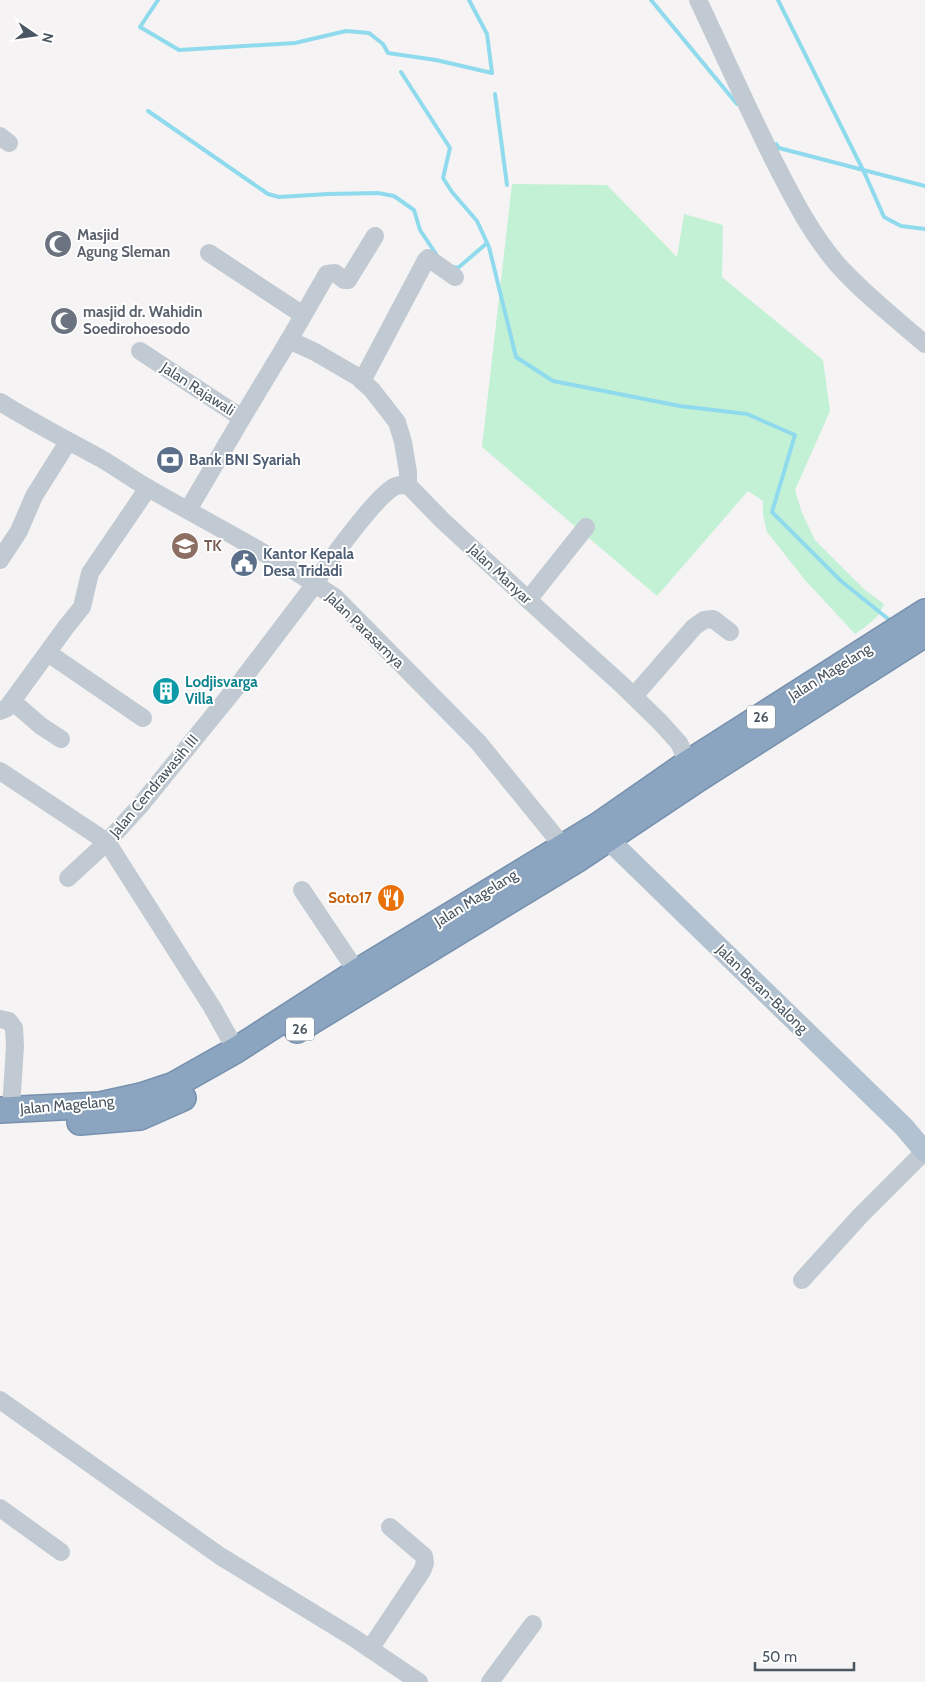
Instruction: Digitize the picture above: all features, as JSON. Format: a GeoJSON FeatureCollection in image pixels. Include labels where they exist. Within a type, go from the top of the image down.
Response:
{"type":"FeatureCollection","features":[{"type":"Feature","properties":{"kind":"highway","name":"Jalan Magelang"},"geometry":{"type":"LineString","coordinates":[[603,832],[688,763],[925,612]]}},
{"type":"Feature","properties":{"kind":"highway","name":"Jalan Magelang"},"geometry":{"type":"LineString","coordinates":[[4,1115],[105,1121],[140,1117],[176,1101],[227,1073],[569,853],[708,772],[925,634]]}},
{"type":"Feature","properties":{"kind":"highway","name":"Jalan Magelang"},"geometry":{"type":"LineString","coordinates":[[4,1115],[100,1105],[142,1096],[174,1085],[236,1050],[357,972],[569,853]]}},
{"type":"Feature","properties":{"kind":"main road","name":"Jalan Beran-Balong"},"geometry":{"type":"LineString","coordinates":[[603,832],[904,1127],[925,1152]]}},
{"type":"Feature","properties":{"kind":"street"},"geometry":{"type":"LineString","coordinates":[[698,0],[757,128],[799,209],[816,236],[838,265],[860,288],[925,344]]}},
{"type":"Feature","properties":{"kind":"street"},"geometry":{"type":"LineString","coordinates":[[242,418],[327,274],[335,273],[344,280],[348,280],[376,236]]}},
{"type":"Feature","properties":{"kind":"street"},"geometry":{"type":"LineString","coordinates":[[209,253],[303,315]]}},
{"type":"Feature","properties":{"kind":"street"},"geometry":{"type":"LineString","coordinates":[[362,381],[426,260],[428,258],[455,276]]}},
{"type":"Feature","properties":{"kind":"street"},"geometry":{"type":"LineString","coordinates":[[289,340],[315,352],[362,381],[372,390],[397,422],[403,442],[408,472],[408,484],[396,486],[380,498],[323,570],[315,584]]}},
{"type":"Feature","properties":{"kind":"street","name":"Jalan Rajawali"},"geometry":{"type":"LineString","coordinates":[[140,352],[242,418],[188,510]]}},
{"type":"Feature","properties":{"kind":"street","name":"Jalan Parasamya"},"geometry":{"type":"LineString","coordinates":[[0,402],[68,442],[100,458],[336,598],[478,742],[569,853]]}},
{"type":"Feature","properties":{"kind":"street"},"geometry":{"type":"LineString","coordinates":[[0,560],[19,531],[34,496],[68,442]]}},
{"type":"Feature","properties":{"kind":"street","name":"Jalan Manyar"},"geometry":{"type":"LineString","coordinates":[[408,484],[442,520],[634,696],[679,743],[688,763]]}},
{"type":"Feature","properties":{"kind":"street"},"geometry":{"type":"LineString","coordinates":[[61,739],[6,706],[82,607],[90,573],[148,488]]}},
{"type":"Feature","properties":{"kind":"street"},"geometry":{"type":"LineString","coordinates":[[528,600],[586,527]]}},
{"type":"Feature","properties":{"kind":"street","name":"Jalan Cendrawasih III"},"geometry":{"type":"LineString","coordinates":[[236,1050],[212,1007],[107,842],[139,807],[239,684],[315,584]]}},
{"type":"Feature","properties":{"kind":"street"},"geometry":{"type":"LineString","coordinates":[[634,696],[694,627],[704,620],[713,619],[730,632]]}},
{"type":"Feature","properties":{"kind":"street"},"geometry":{"type":"LineString","coordinates":[[48,653],[143,718]]}},
{"type":"Feature","properties":{"kind":"street"},"geometry":{"type":"LineString","coordinates":[[0,771],[107,842],[68,878]]}},
{"type":"Feature","properties":{"kind":"street"},"geometry":{"type":"LineString","coordinates":[[302,890],[357,972]]}},
{"type":"Feature","properties":{"kind":"street"},"geometry":{"type":"LineString","coordinates":[[0,1018],[9,1021],[14,1028],[15,1046],[4,1115]]}},
{"type":"Feature","properties":{"kind":"street"},"geometry":{"type":"LineString","coordinates":[[802,1280],[860,1216],[925,1152]]}},
{"type":"Feature","properties":{"kind":"street"},"geometry":{"type":"LineString","coordinates":[[0,1400],[220,1556],[354,1638],[419,1682]]}},
{"type":"Feature","properties":{"kind":"street"},"geometry":{"type":"LineString","coordinates":[[0,1508],[62,1552]]}},
{"type":"Feature","properties":{"kind":"street"},"geometry":{"type":"LineString","coordinates":[[370,1649],[422,1571],[425,1563],[424,1556],[390,1526]]}},
{"type":"Feature","properties":{"kind":"street"},"geometry":{"type":"LineString","coordinates":[[490,1682],[533,1624]]}},
{"type":"Feature","properties":{"kind":"green space"},"geometry":{"type":"Polygon","coordinates":[[[512,184],[607,185],[677,257],[684,214],[723,225],[722,277],[823,360],[830,411],[795,490],[802,513],[815,540],[865,590],[884,604],[879,614],[872,621],[855,634],[805,580],[767,532],[763,515],[763,501],[748,491],[657,596],[482,447],[512,184]]]}},
{"type":"Feature","properties":{"kind":"waterway"},"geometry":{"type":"LineString","coordinates":[[158,0],[140,27],[179,50],[295,43],[346,31],[369,33],[383,44],[388,53],[436,60],[492,73],[487,34],[469,0]]}},
{"type":"Feature","properties":{"kind":"waterway"},"geometry":{"type":"LineString","coordinates":[[651,0],[737,104]]}},
{"type":"Feature","properties":{"kind":"waterway"},"geometry":{"type":"LineString","coordinates":[[778,0],[865,174],[884,217],[901,226],[925,229]]}},
{"type":"Feature","properties":{"kind":"waterway"},"geometry":{"type":"LineString","coordinates":[[401,72],[450,148],[443,178],[452,192],[477,221],[489,247],[516,357],[553,381],[680,406],[747,414],[795,435],[772,512],[841,581],[892,622]]}},
{"type":"Feature","properties":{"kind":"waterway"},"geometry":{"type":"LineString","coordinates":[[495,94],[507,185]]}},
{"type":"Feature","properties":{"kind":"waterway"},"geometry":{"type":"LineString","coordinates":[[148,111],[268,194],[279,197],[378,193],[394,196],[414,210],[420,230],[436,254]]}},
{"type":"Feature","properties":{"kind":"waterway"},"geometry":{"type":"LineString","coordinates":[[776,144],[779,148],[925,186]]}},
{"type":"Feature","properties":{"kind":"waterway"},"geometry":{"type":"LineString","coordinates":[[454,267],[458,268],[487,243]]}},
{"type":"Feature","properties":{"kind":"place","name":"Masjid Agung Sleman"},"geometry":{"type":"Point","coordinates":[58,244]}},
{"type":"Feature","properties":{"kind":"place","name":"masjid dr. Wahidin Soedirohoesodo"},"geometry":{"type":"Point","coordinates":[64,321]}},
{"type":"Feature","properties":{"kind":"place","name":"Bank BNI Syariah"},"geometry":{"type":"Point","coordinates":[170,460]}},
{"type":"Feature","properties":{"kind":"place","name":"TK"},"geometry":{"type":"Point","coordinates":[185,546]}},
{"type":"Feature","properties":{"kind":"place","name":"Kantor Kepala Desa Tridadi"},"geometry":{"type":"Point","coordinates":[244,563]}},
{"type":"Feature","properties":{"kind":"place","name":"Lodjisvarga Villa"},"geometry":{"type":"Point","coordinates":[166,691]}},
{"type":"Feature","properties":{"kind":"place","name":"Soto17"},"geometry":{"type":"Point","coordinates":[391,898]}}]}
